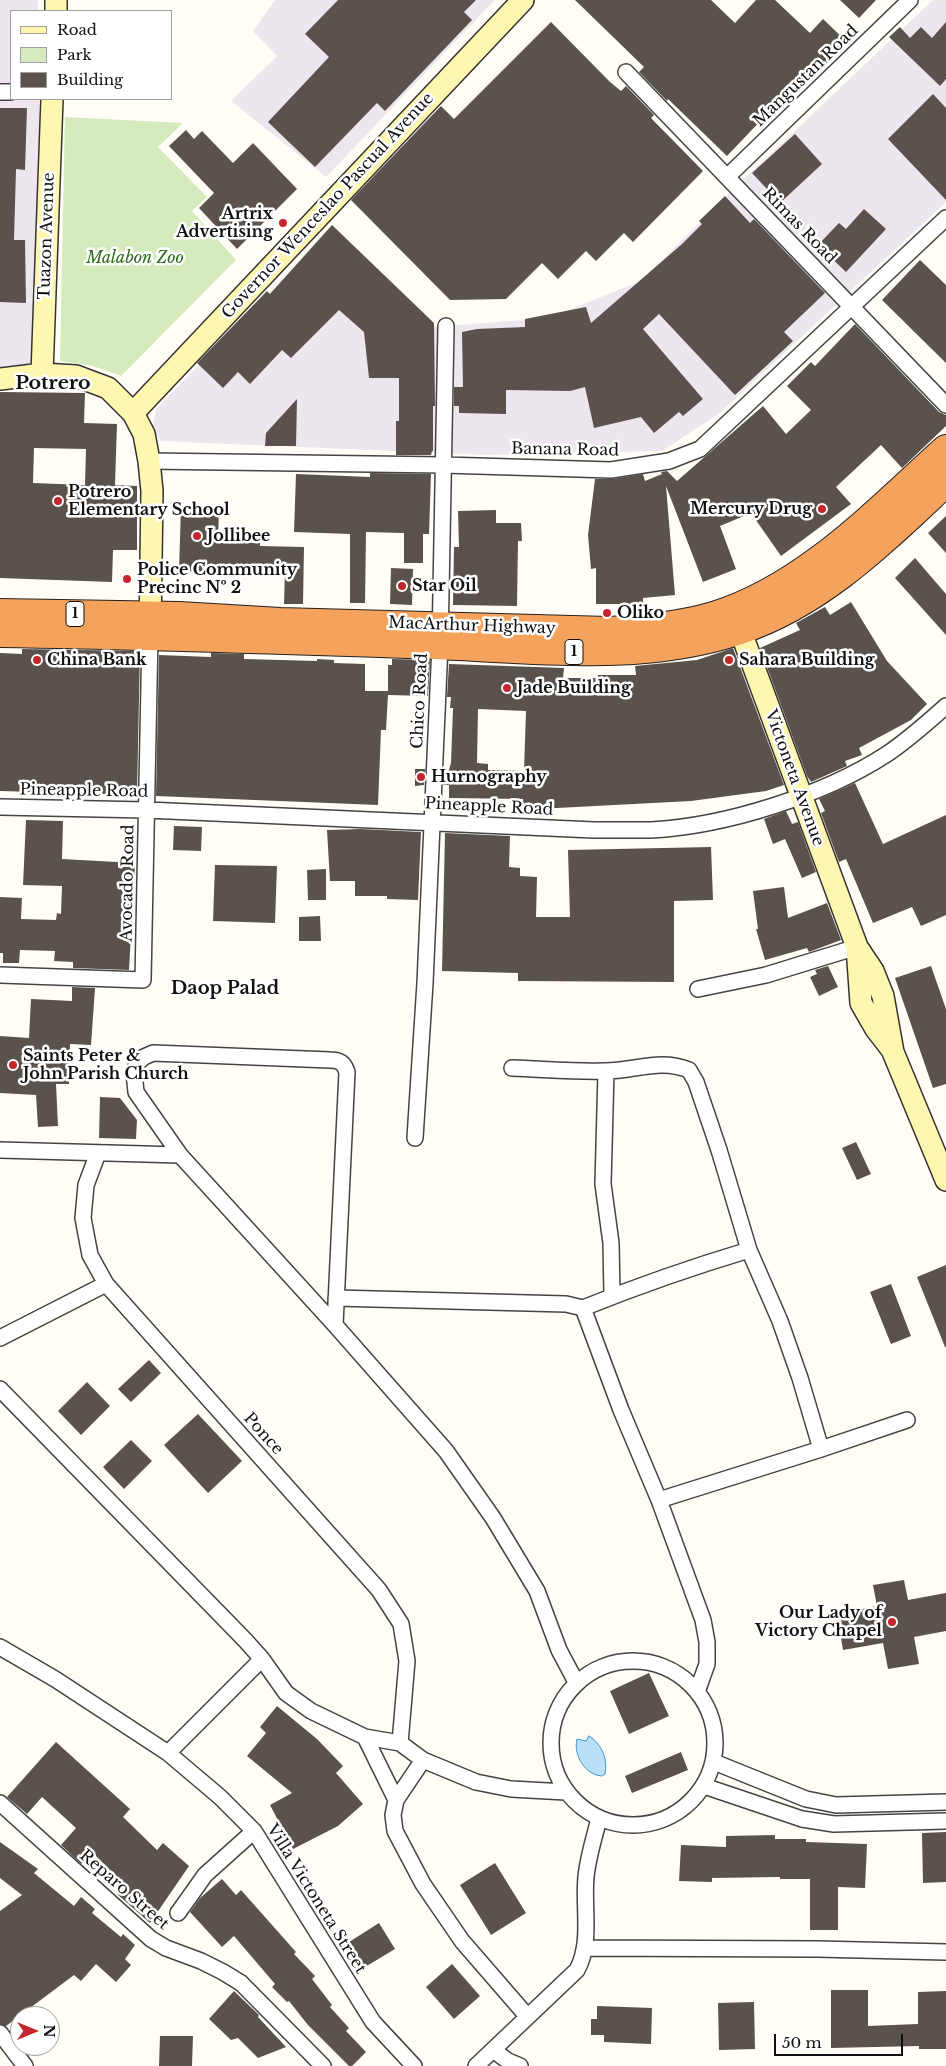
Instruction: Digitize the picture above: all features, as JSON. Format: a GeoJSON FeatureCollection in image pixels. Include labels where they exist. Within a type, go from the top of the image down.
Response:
{"type":"FeatureCollection","features":[{"type":"Feature","properties":{"kind":"highway","name":"MacArthur Highway"},"geometry":{"type":"LineString","coordinates":[[736,620],[755,600],[790,580],[850,535],[946,449]]}},
{"type":"Feature","properties":{"kind":"highway","name":"MacArthur Highway"},"geometry":{"type":"LineString","coordinates":[[0,613],[150,626],[440,636],[618,631],[681,623],[713,616],[736,620],[800,602],[835,581],[946,482]]}},
{"type":"Feature","properties":{"kind":"highway","name":"MacArthur Highway"},"geometry":{"type":"LineString","coordinates":[[0,633],[150,626]]}},
{"type":"Feature","properties":{"kind":"main road","name":"Governor Wenceslao Pascual Avenue"},"geometry":{"type":"LineString","coordinates":[[133,413],[523,0]]}},
{"type":"Feature","properties":{"kind":"main road","name":"Tuazon Avenue"},"geometry":{"type":"LineString","coordinates":[[42,374],[52,100]]}},
{"type":"Feature","properties":{"kind":"main road"},"geometry":{"type":"LineString","coordinates":[[0,380],[42,374],[76,376],[108,388],[133,413],[144,434],[152,491],[150,626]]}},
{"type":"Feature","properties":{"kind":"main road","name":"Victoneta Avenue"},"geometry":{"type":"LineString","coordinates":[[736,620],[857,947],[873,971],[883,996],[893,1052],[946,1180]]}},
{"type":"Feature","properties":{"kind":"street","name":"Mangustan Road"},"geometry":{"type":"LineString","coordinates":[[727,177],[910,0]]}},
{"type":"Feature","properties":{"kind":"street","name":"Rimas Road"},"geometry":{"type":"LineString","coordinates":[[626,72],[946,404]]}},
{"type":"Feature","properties":{"kind":"street","name":"Banana Road"},"geometry":{"type":"LineString","coordinates":[[149,461],[444,465],[611,470],[669,461],[700,449],[946,218]]}},
{"type":"Feature","properties":{"kind":"street","name":"Chico Road"},"geometry":{"type":"LineString","coordinates":[[415,1138],[425,983],[440,636],[446,326]]}},
{"type":"Feature","properties":{"kind":"street","name":"Avocado Road"},"geometry":{"type":"LineString","coordinates":[[0,975],[143,980],[150,626]]}},
{"type":"Feature","properties":{"kind":"street","name":"Pineapple Road"},"geometry":{"type":"LineString","coordinates":[[0,807],[147,810],[594,830],[652,830],[702,823],[768,807],[855,773],[888,754],[946,706]]}},
{"type":"Feature","properties":{"kind":"street"},"geometry":{"type":"LineString","coordinates":[[698,989],[766,974],[857,947]]}},
{"type":"Feature","properties":{"kind":"street"},"geometry":{"type":"LineString","coordinates":[[335,1325],[347,1072],[344,1065],[338,1060],[153,1054],[144,1057],[134,1073],[136,1092],[180,1155],[335,1325],[446,1451],[493,1518],[537,1591],[559,1650],[576,1682]]}},
{"type":"Feature","properties":{"kind":"street"},"geometry":{"type":"LineString","coordinates":[[512,1068],[606,1072],[661,1064],[676,1064],[689,1070],[696,1082],[719,1150],[749,1250],[780,1321],[822,1449]]}},
{"type":"Feature","properties":{"kind":"street"},"geometry":{"type":"LineString","coordinates":[[606,1072],[604,1184],[611,1243],[612,1295]]}},
{"type":"Feature","properties":{"kind":"street"},"geometry":{"type":"LineString","coordinates":[[0,1150],[180,1155]]}},
{"type":"Feature","properties":{"kind":"street","name":"Ponce"},"geometry":{"type":"LineString","coordinates":[[98,1154],[86,1185],[83,1218],[90,1255],[106,1284],[380,1590],[401,1624],[407,1661],[400,1743]]}},
{"type":"Feature","properties":{"kind":"street"},"geometry":{"type":"LineString","coordinates":[[336,1298],[566,1304],[583,1308],[612,1295],[680,1271],[749,1250]]}},
{"type":"Feature","properties":{"kind":"street"},"geometry":{"type":"LineString","coordinates":[[0,1338],[106,1284]]}},
{"type":"Feature","properties":{"kind":"street"},"geometry":{"type":"LineString","coordinates":[[583,1308],[621,1410],[658,1500],[704,1627],[707,1642],[707,1664],[697,1692]]}},
{"type":"Feature","properties":{"kind":"street"},"geometry":{"type":"LineString","coordinates":[[0,1388],[262,1659],[286,1693],[311,1711],[365,1737],[400,1743],[423,1760],[476,1782],[511,1789],[566,1792]]}},
{"type":"Feature","properties":{"kind":"street"},"geometry":{"type":"LineString","coordinates":[[658,1500],[822,1449],[907,1420]]}},
{"type":"Feature","properties":{"kind":"street","name":"Villa Victoneta Street"},"geometry":{"type":"LineString","coordinates":[[0,1647],[55,1679],[168,1753],[220,1797],[254,1831],[373,2022],[414,2066]]}},
{"type":"Feature","properties":{"kind":"street"},"geometry":{"type":"LineString","coordinates":[[168,1753],[262,1659]]}},
{"type":"Feature","properties":{"kind":"street"},"geometry":{"type":"LineString","coordinates":[[642,1660],[669,1668],[692,1684],[697,1692],[708,1707],[716,1734],[714,1762],[704,1786],[684,1809],[658,1823],[629,1827],[600,1819],[581,1808],[566,1792],[554,1768],[550,1741],[555,1715],[576,1682],[589,1673],[615,1662],[642,1660]]}},
{"type":"Feature","properties":{"kind":"street"},"geometry":{"type":"LineString","coordinates":[[365,1737],[396,1800]]}},
{"type":"Feature","properties":{"kind":"street"},"geometry":{"type":"LineString","coordinates":[[423,1760],[396,1800],[393,1815],[395,1831],[423,1884],[462,1941],[527,2016]]}},
{"type":"Feature","properties":{"kind":"street"},"geometry":{"type":"LineString","coordinates":[[714,1762],[806,1799],[836,1805],[946,1802]]}},
{"type":"Feature","properties":{"kind":"street"},"geometry":{"type":"LineString","coordinates":[[704,1786],[802,1819],[834,1824],[946,1821]]}},
{"type":"Feature","properties":{"kind":"street","name":"Reparo Street"},"geometry":{"type":"LineString","coordinates":[[0,1803],[151,1939],[166,1948],[201,1961],[241,1983],[323,2066]]}},
{"type":"Feature","properties":{"kind":"street"},"geometry":{"type":"LineString","coordinates":[[890,1804],[890,1823]]}},
{"type":"Feature","properties":{"kind":"street"},"geometry":{"type":"LineString","coordinates":[[476,2066],[577,1970],[585,1948],[586,1875],[593,1839],[600,1819]]}},
{"type":"Feature","properties":{"kind":"street"},"geometry":{"type":"LineString","coordinates":[[178,1913],[205,1875],[254,1831]]}},
{"type":"Feature","properties":{"kind":"street"},"geometry":{"type":"LineString","coordinates":[[585,1948],[817,1949],[946,1952]]}},
{"type":"Feature","properties":{"kind":"street"},"geometry":{"type":"LineString","coordinates":[[0,2033],[25,2066]]}},
{"type":"Feature","properties":{"kind":"street"},"geometry":{"type":"LineString","coordinates":[[493,2050],[520,2066]]}},
{"type":"Feature","properties":{"kind":"shaded area"},"geometry":{"type":"Polygon","coordinates":[[[0,0],[38,0],[38,10],[10,10],[10,100],[39,100],[42,370],[0,379],[0,0]]]}},
{"type":"Feature","properties":{"kind":"shaded area"},"geometry":{"type":"Polygon","coordinates":[[[275,0],[495,0],[326,177],[231,101],[277,56],[253,31],[275,0]]]}},
{"type":"Feature","properties":{"kind":"shaded area"},"geometry":{"type":"Polygon","coordinates":[[[933,0],[946,0],[946,202],[720,413],[662,451],[487,455],[161,441],[152,429],[156,409],[331,229],[434,327],[549,318],[641,281],[728,194],[933,0]]]}},
{"type":"Feature","properties":{"kind":"green space","name":"Malabon Zoo"},"geometry":{"type":"Polygon","coordinates":[[[65,117],[183,123],[158,147],[207,197],[192,211],[236,260],[121,376],[93,366],[60,361],[65,117]]]}},
{"type":"Feature","properties":{"kind":"water"},"geometry":{"type":"Polygon","coordinates":[[[589,1736],[601,1748],[605,1757],[606,1768],[605,1774],[602,1776],[590,1772],[586,1768],[577,1751],[577,1739],[586,1741],[589,1736]]]}},
{"type":"Feature","properties":{"kind":"building"},"geometry":{"type":"Polygon","coordinates":[[[338,0],[476,0],[464,12],[472,20],[385,111],[377,103],[315,167],[268,122],[329,57],[305,34],[338,0]]]}},
{"type":"Feature","properties":{"kind":"building"},"geometry":{"type":"Polygon","coordinates":[[[575,0],[711,0],[735,23],[756,0],[775,0],[810,33],[823,19],[847,42],[813,78],[807,72],[727,156],[668,99],[667,101],[639,72],[644,67],[575,0]]]}},
{"type":"Feature","properties":{"kind":"building"},"geometry":{"type":"Polygon","coordinates":[[[840,0],[876,0],[859,18],[840,0]]]}},
{"type":"Feature","properties":{"kind":"building"},"geometry":{"type":"Polygon","coordinates":[[[551,22],[610,82],[621,91],[626,86],[654,115],[651,118],[703,171],[633,242],[624,233],[596,261],[586,251],[558,279],[542,263],[506,299],[450,300],[351,200],[441,106],[454,119],[551,22]]]}},
{"type":"Feature","properties":{"kind":"building"},"geometry":{"type":"Polygon","coordinates":[[[946,22],[946,79],[940,86],[889,37],[900,27],[910,38],[921,27],[932,38],[946,22]]]}},
{"type":"Feature","properties":{"kind":"building"},"geometry":{"type":"Polygon","coordinates":[[[933,94],[946,108],[946,200],[888,139],[933,94]]]}},
{"type":"Feature","properties":{"kind":"building"},"geometry":{"type":"Polygon","coordinates":[[[0,108],[27,108],[25,170],[16,169],[14,240],[25,240],[26,303],[0,302],[0,108]]]}},
{"type":"Feature","properties":{"kind":"building"},"geometry":{"type":"Polygon","coordinates":[[[186,130],[194,139],[202,131],[233,163],[253,143],[297,189],[237,249],[199,208],[214,193],[169,146],[186,130]]]}},
{"type":"Feature","properties":{"kind":"building"},"geometry":{"type":"Polygon","coordinates":[[[795,134],[822,164],[780,203],[752,173],[795,134]]]}},
{"type":"Feature","properties":{"kind":"building"},"geometry":{"type":"Polygon","coordinates":[[[725,196],[750,223],[754,219],[825,293],[784,332],[793,341],[735,395],[659,314],[643,329],[703,399],[683,416],[679,412],[654,433],[641,417],[594,428],[585,387],[570,391],[506,390],[506,414],[459,413],[459,406],[454,406],[454,387],[463,387],[462,332],[477,329],[525,327],[525,319],[586,307],[591,323],[682,244],[702,224],[699,221],[725,196]]]}},
{"type":"Feature","properties":{"kind":"building"},"geometry":{"type":"Polygon","coordinates":[[[864,209],[886,229],[846,272],[818,245],[839,223],[846,229],[864,209]]]}},
{"type":"Feature","properties":{"kind":"building"},"geometry":{"type":"Polygon","coordinates":[[[332,225],[434,323],[435,406],[433,406],[433,451],[431,455],[396,455],[396,421],[399,421],[399,378],[369,378],[364,332],[339,310],[291,358],[282,350],[250,384],[238,372],[223,388],[197,363],[267,291],[270,294],[332,225]]]}},
{"type":"Feature","properties":{"kind":"building"},"geometry":{"type":"Polygon","coordinates":[[[920,260],[946,285],[946,363],[882,300],[920,260]]]}},
{"type":"Feature","properties":{"kind":"building"},"geometry":{"type":"Polygon","coordinates":[[[855,324],[939,412],[946,415],[946,426],[902,468],[881,445],[836,487],[851,504],[781,556],[751,513],[720,526],[736,569],[703,582],[666,486],[675,595],[643,598],[643,604],[596,604],[596,568],[591,569],[588,535],[595,479],[612,479],[643,474],[645,481],[662,474],[661,472],[667,471],[677,481],[763,406],[786,434],[811,410],[787,386],[811,362],[815,366],[855,324]]]}},
{"type":"Feature","properties":{"kind":"building","name":"Potrero Elementary School"},"geometry":{"type":"Polygon","coordinates":[[[0,392],[85,393],[84,423],[117,424],[115,485],[137,486],[137,550],[113,550],[112,582],[0,578],[0,392]],[[34,448],[33,483],[85,485],[86,449],[34,448]]]}},
{"type":"Feature","properties":{"kind":"building"},"geometry":{"type":"Polygon","coordinates":[[[297,399],[296,446],[265,446],[266,433],[297,399]]]}},
{"type":"Feature","properties":{"kind":"building"},"geometry":{"type":"Polygon","coordinates":[[[370,473],[431,474],[429,534],[423,534],[423,563],[404,563],[404,533],[366,532],[365,603],[350,603],[350,534],[294,532],[296,474],[370,477],[370,473]]]}},
{"type":"Feature","properties":{"kind":"building"},"geometry":{"type":"Polygon","coordinates":[[[181,506],[219,507],[218,542],[260,543],[260,546],[304,547],[303,604],[284,604],[285,570],[217,569],[216,572],[179,571],[181,506]]]}},
{"type":"Feature","properties":{"kind":"building"},"geometry":{"type":"Polygon","coordinates":[[[496,510],[496,523],[521,523],[522,541],[518,541],[517,606],[453,605],[454,547],[459,547],[458,511],[496,510]]]}},
{"type":"Feature","properties":{"kind":"building"},"geometry":{"type":"Polygon","coordinates":[[[946,516],[946,553],[928,533],[946,516]]]}},
{"type":"Feature","properties":{"kind":"building"},"geometry":{"type":"Polygon","coordinates":[[[915,558],[946,594],[946,635],[895,578],[915,558]]]}},
{"type":"Feature","properties":{"kind":"building","name":"Star Oil"},"geometry":{"type":"Polygon","coordinates":[[[391,568],[413,569],[412,605],[390,604],[391,568]]]}},
{"type":"Feature","properties":{"kind":"building"},"geometry":{"type":"Polygon","coordinates":[[[851,602],[887,661],[927,704],[911,720],[859,748],[862,755],[845,761],[847,766],[811,782],[807,776],[760,648],[800,630],[796,623],[825,607],[830,615],[851,602]]]}},
{"type":"Feature","properties":{"kind":"building"},"geometry":{"type":"Polygon","coordinates":[[[733,648],[784,785],[766,791],[691,801],[557,808],[523,807],[523,799],[449,798],[449,785],[443,785],[444,770],[449,770],[451,763],[453,708],[450,708],[451,697],[447,697],[449,664],[564,668],[563,678],[598,678],[598,675],[636,675],[635,666],[697,660],[733,648]],[[478,709],[477,763],[488,764],[488,770],[524,771],[526,711],[478,709]]]}},
{"type":"Feature","properties":{"kind":"building"},"geometry":{"type":"Polygon","coordinates":[[[22,649],[140,651],[137,795],[0,791],[0,653],[22,654],[22,649]]]}},
{"type":"Feature","properties":{"kind":"building"},"geometry":{"type":"Polygon","coordinates":[[[211,653],[244,654],[244,659],[317,661],[317,659],[334,660],[334,663],[365,664],[365,691],[388,691],[388,665],[392,665],[392,659],[430,660],[428,696],[388,695],[386,730],[381,730],[378,805],[156,796],[159,655],[211,657],[211,653]]]}},
{"type":"Feature","properties":{"kind":"building","name":"Hurnography"},"geometry":{"type":"Polygon","coordinates":[[[415,769],[425,769],[424,785],[415,786],[415,769]]]}},
{"type":"Feature","properties":{"kind":"building"},"geometry":{"type":"Polygon","coordinates":[[[855,783],[883,844],[946,815],[946,915],[921,926],[912,907],[873,923],[846,859],[839,862],[821,813],[825,811],[819,799],[855,783]]]}},
{"type":"Feature","properties":{"kind":"building"},"geometry":{"type":"Polygon","coordinates":[[[786,811],[792,824],[798,822],[816,872],[802,878],[785,839],[773,844],[764,819],[786,811]]]}},
{"type":"Feature","properties":{"kind":"building"},"geometry":{"type":"Polygon","coordinates":[[[26,820],[63,821],[62,859],[135,863],[129,970],[73,968],[73,962],[54,961],[55,951],[20,950],[19,963],[3,963],[3,953],[0,953],[0,897],[22,898],[21,919],[56,920],[57,913],[61,914],[62,886],[23,885],[26,820]]]}},
{"type":"Feature","properties":{"kind":"building"},"geometry":{"type":"Polygon","coordinates":[[[174,826],[202,827],[201,851],[173,850],[174,826]]]}},
{"type":"Feature","properties":{"kind":"building"},"geometry":{"type":"Polygon","coordinates":[[[361,829],[421,832],[418,900],[387,899],[387,896],[355,896],[355,881],[330,881],[327,830],[361,829]]]}},
{"type":"Feature","properties":{"kind":"building"},"geometry":{"type":"Polygon","coordinates":[[[445,833],[510,836],[509,867],[520,868],[520,876],[537,877],[536,917],[570,917],[568,850],[711,847],[713,900],[674,901],[674,982],[518,981],[518,973],[442,971],[445,833]]]}},
{"type":"Feature","properties":{"kind":"building"},"geometry":{"type":"Polygon","coordinates":[[[215,865],[277,866],[275,923],[213,921],[215,865]]]}},
{"type":"Feature","properties":{"kind":"building"},"geometry":{"type":"Polygon","coordinates":[[[326,869],[326,900],[308,900],[307,870],[326,869]]]}},
{"type":"Feature","properties":{"kind":"building"},"geometry":{"type":"Polygon","coordinates":[[[784,887],[788,918],[827,903],[841,940],[809,952],[807,948],[765,960],[756,929],[758,929],[753,891],[784,887]]]}},
{"type":"Feature","properties":{"kind":"building"},"geometry":{"type":"Polygon","coordinates":[[[320,916],[321,941],[299,941],[299,917],[320,916]]]}},
{"type":"Feature","properties":{"kind":"building"},"geometry":{"type":"Polygon","coordinates":[[[828,966],[838,987],[819,996],[810,977],[817,974],[815,970],[828,966]]]}},
{"type":"Feature","properties":{"kind":"building"},"geometry":{"type":"Polygon","coordinates":[[[931,966],[946,1009],[946,1084],[933,1088],[895,978],[931,966]]]}},
{"type":"Feature","properties":{"kind":"building"},"geometry":{"type":"Polygon","coordinates":[[[72,987],[95,988],[91,1045],[70,1044],[69,1084],[56,1084],[58,1126],[38,1127],[36,1095],[0,1093],[0,1036],[29,1038],[31,999],[72,1001],[72,987]]]}},
{"type":"Feature","properties":{"kind":"building"},"geometry":{"type":"Polygon","coordinates":[[[100,1097],[120,1098],[137,1120],[136,1139],[99,1138],[100,1097]]]}},
{"type":"Feature","properties":{"kind":"building"},"geometry":{"type":"Polygon","coordinates":[[[856,1142],[871,1174],[857,1180],[842,1148],[856,1142]]]}},
{"type":"Feature","properties":{"kind":"building"},"geometry":{"type":"Polygon","coordinates":[[[946,1265],[946,1347],[945,1347],[917,1277],[946,1265]]]}},
{"type":"Feature","properties":{"kind":"building"},"geometry":{"type":"Polygon","coordinates":[[[891,1284],[911,1336],[891,1344],[870,1292],[891,1284]]]}},
{"type":"Feature","properties":{"kind":"building"},"geometry":{"type":"Polygon","coordinates":[[[149,1360],[161,1373],[131,1402],[118,1389],[149,1360]]]}},
{"type":"Feature","properties":{"kind":"building"},"geometry":{"type":"Polygon","coordinates":[[[87,1382],[110,1406],[81,1435],[58,1411],[87,1382]]]}},
{"type":"Feature","properties":{"kind":"building"},"geometry":{"type":"Polygon","coordinates":[[[198,1414],[242,1461],[208,1493],[164,1445],[198,1414]]]}},
{"type":"Feature","properties":{"kind":"building"},"geometry":{"type":"Polygon","coordinates":[[[131,1440],[152,1461],[124,1489],[103,1467],[131,1440]]]}},
{"type":"Feature","properties":{"kind":"building","name":"Our Lady of Victory Chapel"},"geometry":{"type":"Polygon","coordinates":[[[904,1580],[908,1600],[946,1593],[946,1631],[914,1637],[919,1664],[888,1669],[883,1643],[843,1650],[837,1614],[877,1606],[873,1585],[904,1580]]]}},
{"type":"Feature","properties":{"kind":"building"},"geometry":{"type":"Polygon","coordinates":[[[649,1673],[669,1716],[629,1734],[610,1691],[649,1673]]]}},
{"type":"Feature","properties":{"kind":"building"},"geometry":{"type":"Polygon","coordinates":[[[277,1706],[317,1739],[343,1766],[336,1773],[363,1804],[338,1826],[293,1849],[270,1805],[292,1793],[247,1756],[266,1733],[260,1727],[277,1706]]]}},
{"type":"Feature","properties":{"kind":"building"},"geometry":{"type":"Polygon","coordinates":[[[56,1742],[130,1809],[123,1817],[157,1850],[163,1843],[189,1866],[150,1923],[117,1894],[125,1885],[92,1852],[81,1864],[61,1845],[76,1828],[42,1797],[27,1814],[7,1797],[56,1742]]]}},
{"type":"Feature","properties":{"kind":"building"},"geometry":{"type":"Polygon","coordinates":[[[681,1752],[688,1770],[632,1793],[625,1776],[681,1752]]]}},
{"type":"Feature","properties":{"kind":"building"},"geometry":{"type":"Polygon","coordinates":[[[946,1832],[946,1882],[923,1883],[922,1833],[946,1832]]]}},
{"type":"Feature","properties":{"kind":"building"},"geometry":{"type":"Polygon","coordinates":[[[775,1835],[775,1839],[806,1839],[806,1842],[867,1844],[865,1888],[838,1887],[838,1930],[810,1930],[810,1879],[780,1879],[780,1877],[712,1878],[712,1882],[679,1881],[681,1845],[726,1847],[726,1836],[775,1835]]]}},
{"type":"Feature","properties":{"kind":"building"},"geometry":{"type":"Polygon","coordinates":[[[0,1842],[38,1869],[34,1873],[74,1906],[81,1897],[95,1909],[92,1913],[121,1937],[123,1934],[135,1945],[125,1959],[131,1965],[116,1982],[96,1964],[81,1981],[74,1975],[33,2006],[10,2006],[10,2023],[6,2026],[0,2024],[0,1911],[22,1895],[0,1878],[0,1842]]]}},
{"type":"Feature","properties":{"kind":"building"},"geometry":{"type":"Polygon","coordinates":[[[495,1863],[526,1913],[491,1935],[460,1885],[495,1863]]]}},
{"type":"Feature","properties":{"kind":"building"},"geometry":{"type":"Polygon","coordinates":[[[222,1879],[236,1895],[241,1890],[296,1952],[294,1954],[315,1976],[312,1979],[332,2005],[330,2007],[349,2028],[346,2031],[366,2052],[352,2066],[349,2066],[308,2025],[289,2001],[287,2002],[272,1987],[275,1984],[234,1936],[222,1947],[190,1912],[200,1898],[222,1879]]]}},
{"type":"Feature","properties":{"kind":"building"},"geometry":{"type":"Polygon","coordinates":[[[379,1923],[395,1949],[365,1967],[349,1942],[379,1923]]]}},
{"type":"Feature","properties":{"kind":"building"},"geometry":{"type":"Polygon","coordinates":[[[452,1964],[480,1996],[454,2019],[426,1987],[452,1964]]]}},
{"type":"Feature","properties":{"kind":"building"},"geometry":{"type":"Polygon","coordinates":[[[831,1990],[868,1990],[868,2026],[918,2024],[918,1992],[946,1991],[946,2049],[919,2049],[919,2046],[831,2048],[831,1990]]]}},
{"type":"Feature","properties":{"kind":"building"},"geometry":{"type":"Polygon","coordinates":[[[234,1991],[259,2015],[258,2017],[286,2047],[258,2058],[238,2038],[231,2040],[209,2019],[234,1991]]]}},
{"type":"Feature","properties":{"kind":"building"},"geometry":{"type":"Polygon","coordinates":[[[754,2002],[755,2049],[719,2050],[718,2003],[754,2002]]]}},
{"type":"Feature","properties":{"kind":"building"},"geometry":{"type":"Polygon","coordinates":[[[597,2006],[652,2008],[651,2044],[604,2042],[604,2035],[591,2035],[591,2019],[597,2019],[597,2006]]]}},
{"type":"Feature","properties":{"kind":"building"},"geometry":{"type":"Polygon","coordinates":[[[160,2036],[193,2036],[192,2066],[159,2066],[160,2036]]]}},
{"type":"Feature","properties":{"kind":"place","name":"Artrix Advertising"},"geometry":{"type":"Point","coordinates":[283,223]}},
{"type":"Feature","properties":{"kind":"place","name":"Potrero Elementary School"},"geometry":{"type":"Point","coordinates":[58,501]}},
{"type":"Feature","properties":{"kind":"place","name":"Mercury Drug"},"geometry":{"type":"Point","coordinates":[822,509]}},
{"type":"Feature","properties":{"kind":"place","name":"Jollibee"},"geometry":{"type":"Point","coordinates":[197,536]}},
{"type":"Feature","properties":{"kind":"place","name":"Police Community Precinc № 2"},"geometry":{"type":"Point","coordinates":[127,579]}},
{"type":"Feature","properties":{"kind":"place","name":"Star Oil"},"geometry":{"type":"Point","coordinates":[402,586]}},
{"type":"Feature","properties":{"kind":"place","name":"Oliko"},"geometry":{"type":"Point","coordinates":[607,613]}},
{"type":"Feature","properties":{"kind":"place","name":"China Bank"},"geometry":{"type":"Point","coordinates":[37,660]}},
{"type":"Feature","properties":{"kind":"place","name":"Sahara Building"},"geometry":{"type":"Point","coordinates":[729,660]}},
{"type":"Feature","properties":{"kind":"place","name":"Jade Building"},"geometry":{"type":"Point","coordinates":[507,688]}},
{"type":"Feature","properties":{"kind":"place","name":"Hurnography"},"geometry":{"type":"Point","coordinates":[421,777]}},
{"type":"Feature","properties":{"kind":"place","name":"Saints Peter & John Parish Church"},"geometry":{"type":"Point","coordinates":[13,1065]}},
{"type":"Feature","properties":{"kind":"place","name":"Our Lady of Victory Chapel"},"geometry":{"type":"Point","coordinates":[892,1622]}},
{"type":"Feature","properties":{"kind":"district","name":"Potrero"},"geometry":{"type":"Point","coordinates":[53,384]}},
{"type":"Feature","properties":{"kind":"district","name":"Daop Palad"},"geometry":{"type":"Point","coordinates":[225,989]}}]}
